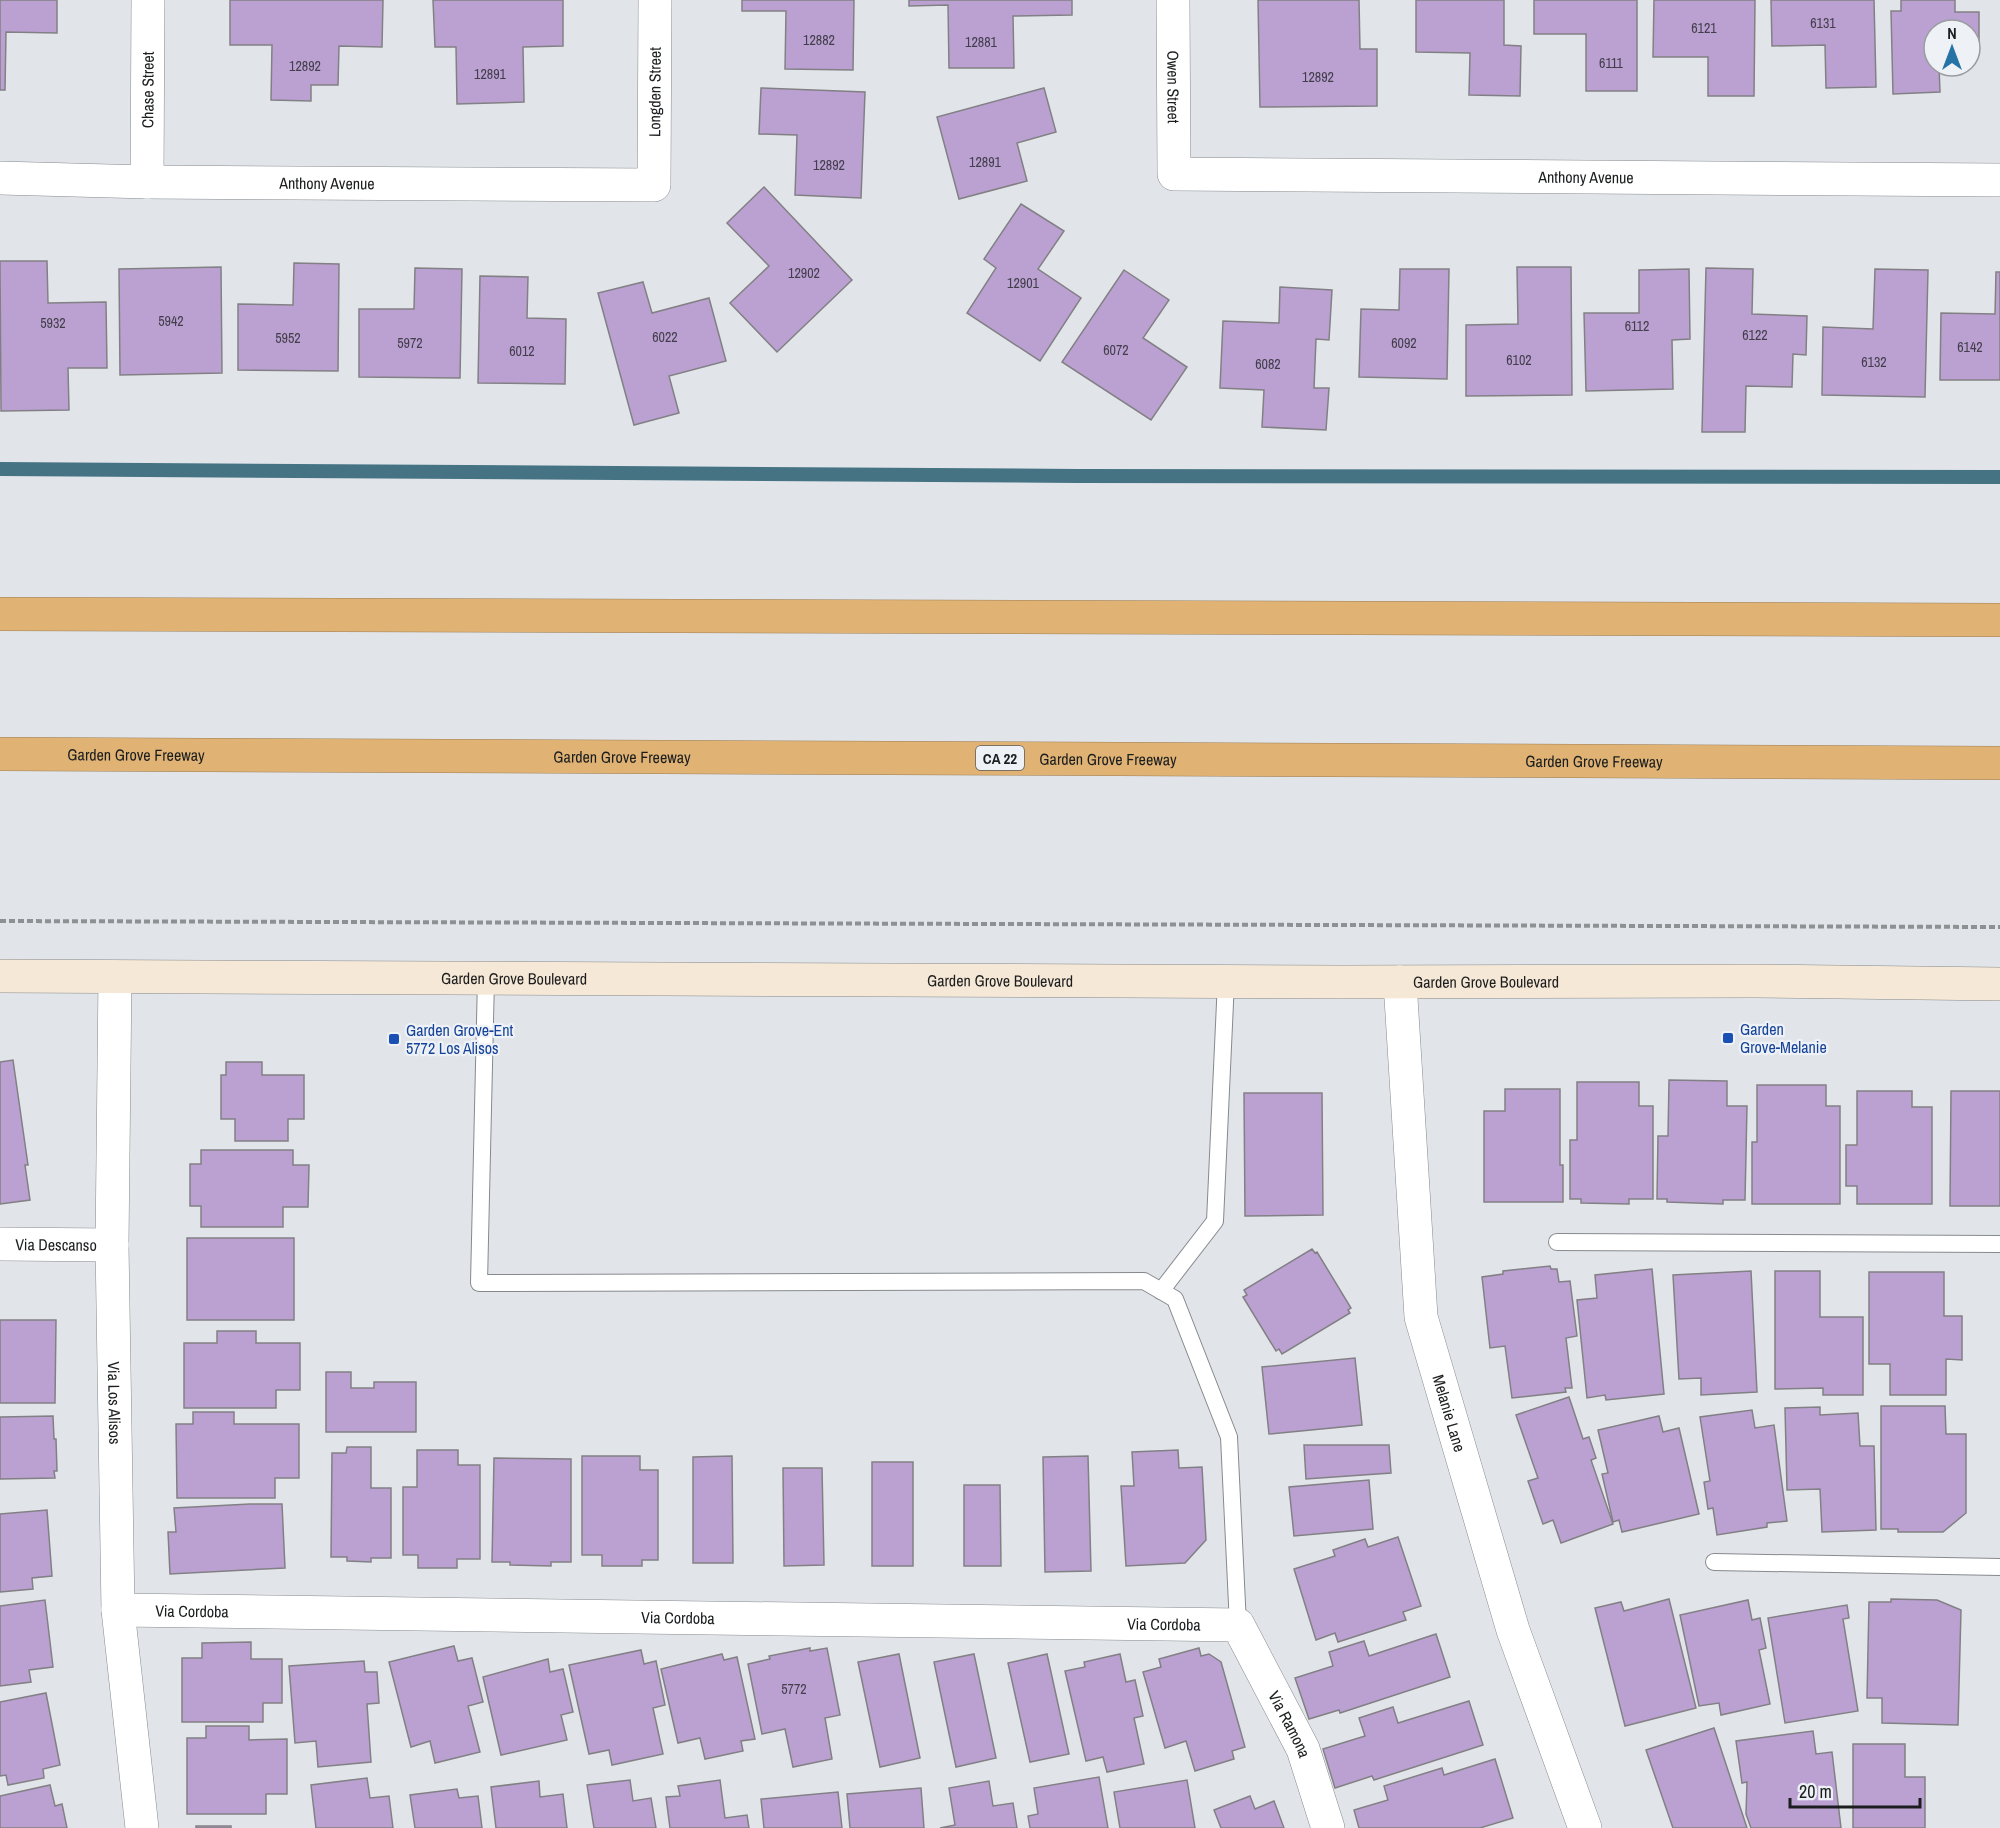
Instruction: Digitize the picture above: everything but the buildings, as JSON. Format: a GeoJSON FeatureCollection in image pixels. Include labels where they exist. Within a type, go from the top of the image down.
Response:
{"type":"FeatureCollection","features":[{"type":"Feature","properties":{"kind":"highway"},"geometry":{"type":"LineString","coordinates":[[0,614],[2000,620]]}},
{"type":"Feature","properties":{"kind":"highway","name":"Garden Grove Freeway"},"geometry":{"type":"LineString","coordinates":[[0,754],[2000,763]]}},
{"type":"Feature","properties":{"kind":"main road","name":"Garden Grove Boulevard"},"geometry":{"type":"LineString","coordinates":[[0,976],[1400,982],[1766,981],[2000,984]]}},
{"type":"Feature","properties":{"kind":"street","name":"Chase Street"},"geometry":{"type":"LineString","coordinates":[[147,0],[147,182]]}},
{"type":"Feature","properties":{"kind":"street","name":"Longden Street"},"geometry":{"type":"LineString","coordinates":[[654,185],[655,0]]}},
{"type":"Feature","properties":{"kind":"street","name":"Owen Street"},"geometry":{"type":"LineString","coordinates":[[1173,0],[1174,174]]}},
{"type":"Feature","properties":{"kind":"street","name":"Anthony Avenue"},"geometry":{"type":"LineString","coordinates":[[1174,174],[2000,180]]}},
{"type":"Feature","properties":{"kind":"street","name":"Anthony Avenue"},"geometry":{"type":"LineString","coordinates":[[0,178],[147,182],[654,185]]}},
{"type":"Feature","properties":{"kind":"street","name":"Via Los Alisos"},"geometry":{"type":"LineString","coordinates":[[116,977],[112,1245],[118,1610],[142,1828]]}},
{"type":"Feature","properties":{"kind":"street","name":"Melanie Lane"},"geometry":{"type":"LineString","coordinates":[[1400,982],[1421,1317],[1513,1630],[1585,1828]]}},
{"type":"Feature","properties":{"kind":"street","name":"Via Descanso"},"geometry":{"type":"LineString","coordinates":[[0,1245],[112,1245]]}},
{"type":"Feature","properties":{"kind":"street","name":"Via Cordoba"},"geometry":{"type":"LineString","coordinates":[[118,1610],[1238,1625]]}},
{"type":"Feature","properties":{"kind":"street","name":"Via Ramona"},"geometry":{"type":"LineString","coordinates":[[1238,1625],[1303,1749],[1328,1828]]}},
{"type":"Feature","properties":{"kind":"lane"},"geometry":{"type":"LineString","coordinates":[[486,978],[479,1283],[1144,1281],[1175,1299],[1229,1437],[1238,1625]]}},
{"type":"Feature","properties":{"kind":"lane"},"geometry":{"type":"LineString","coordinates":[[1161,1291],[1215,1221],[1226,981]]}},
{"type":"Feature","properties":{"kind":"lane"},"geometry":{"type":"LineString","coordinates":[[1557,1242],[2000,1244]]}},
{"type":"Feature","properties":{"kind":"lane"},"geometry":{"type":"LineString","coordinates":[[1714,1562],[2000,1567]]}},
{"type":"Feature","properties":{"kind":"path"},"geometry":{"type":"LineString","coordinates":[[0,921],[2000,927]]}},
{"type":"Feature","properties":{"kind":"waterway"},"geometry":{"type":"LineString","coordinates":[[0,469],[1078,476],[2000,477]]}},
{"type":"Feature","properties":{"kind":"place","name":"Garden Grove-Melanie"},"geometry":{"type":"Point","coordinates":[1728,1038]}},
{"type":"Feature","properties":{"kind":"place","name":"Garden Grove-Ent 5772 Los Alisos"},"geometry":{"type":"Point","coordinates":[394,1039]}}]}
